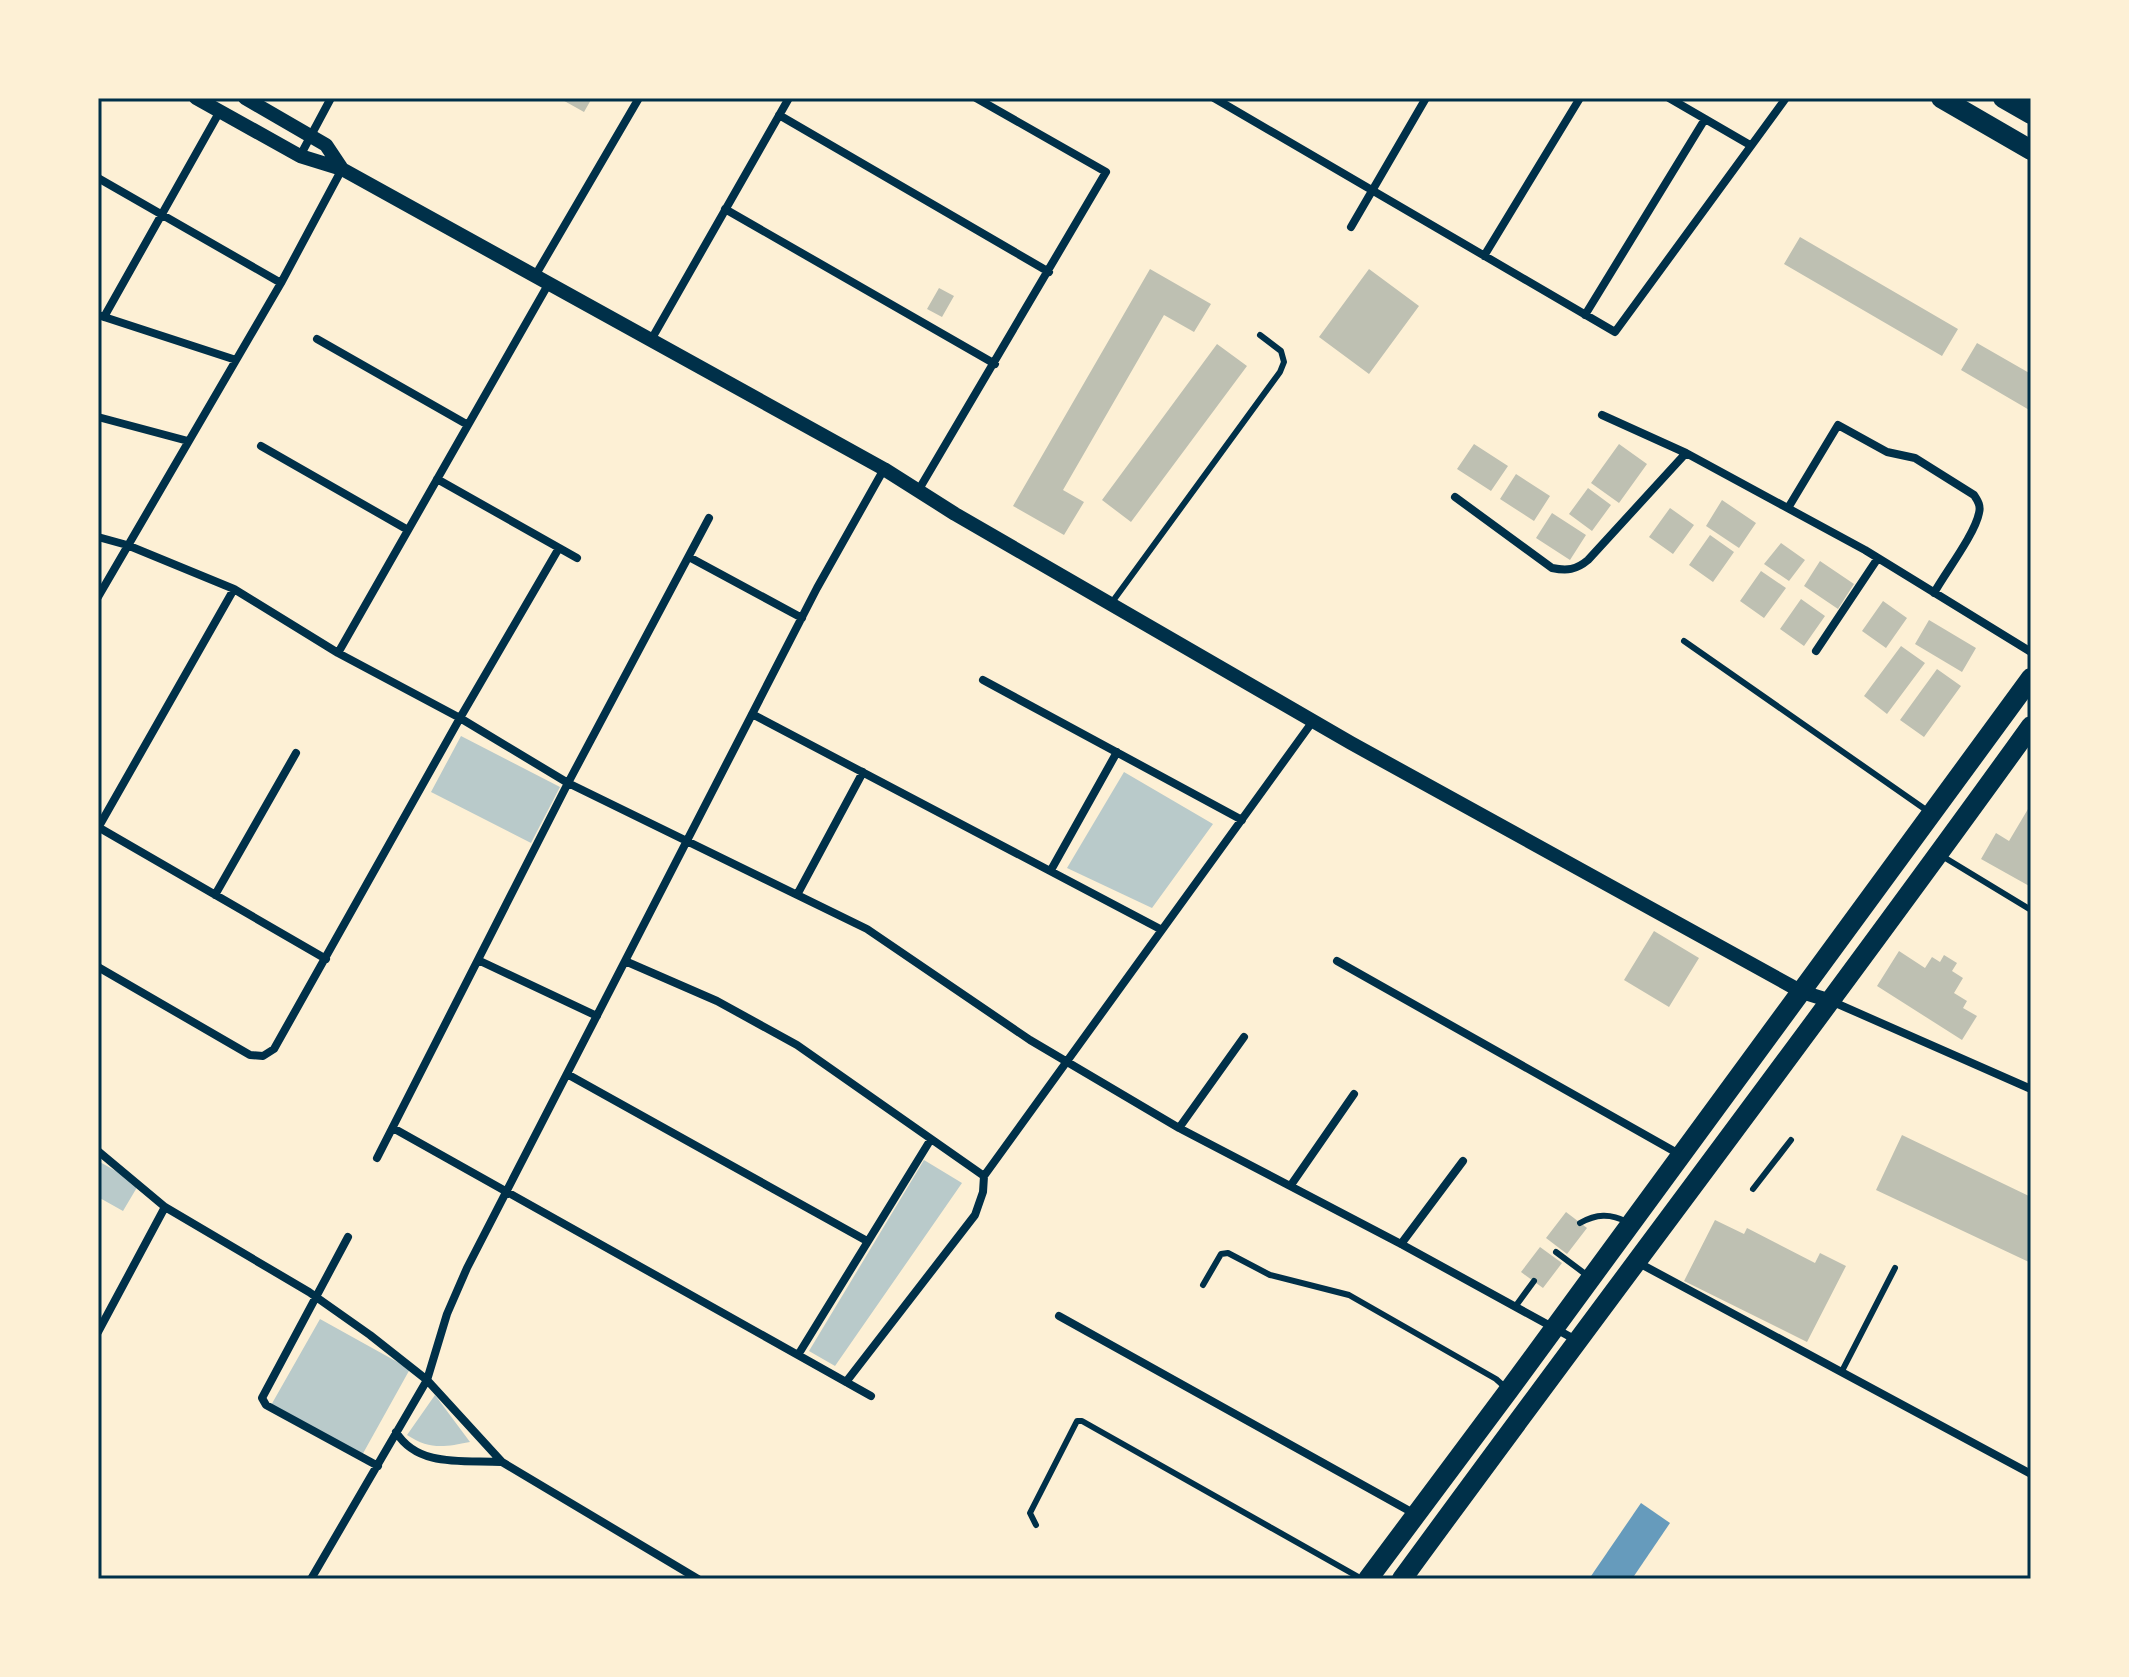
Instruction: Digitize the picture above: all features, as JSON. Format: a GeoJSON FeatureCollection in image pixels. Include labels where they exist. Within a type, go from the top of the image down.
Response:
{"type":"FeatureCollection","features":[{"type":"Feature","properties":{"kind":"main road"},"geometry":{"type":"LineString","coordinates":[[1941,98],[2031,150]]}},
{"type":"Feature","properties":{"kind":"main road"},"geometry":{"type":"LineString","coordinates":[[2003,98],[2031,114]]}},
{"type":"Feature","properties":{"kind":"main road"},"geometry":{"type":"LineString","coordinates":[[1368,1579],[2031,678]]}},
{"type":"Feature","properties":{"kind":"main road"},"geometry":{"type":"LineString","coordinates":[[1402,1579],[1576,1340],[1939,855],[2031,726]]}},
{"type":"Feature","properties":{"kind":"street"},"geometry":{"type":"LineString","coordinates":[[196,98],[300,156],[342,169],[884,469],[1110,605],[1313,721],[1802,992],[1831,1001],[2031,1089]]}},
{"type":"Feature","properties":{"kind":"street"},"geometry":{"type":"LineString","coordinates":[[245,98],[311,136],[333,153],[342,169]]}},
{"type":"Feature","properties":{"kind":"street"},"geometry":{"type":"LineString","coordinates":[[300,156],[331,98]]}},
{"type":"Feature","properties":{"kind":"street"},"geometry":{"type":"LineString","coordinates":[[535,276],[639,98]]}},
{"type":"Feature","properties":{"kind":"street"},"geometry":{"type":"LineString","coordinates":[[651,340],[789,98]]}},
{"type":"Feature","properties":{"kind":"street"},"geometry":{"type":"LineString","coordinates":[[918,491],[1106,172],[976,98]]}},
{"type":"Feature","properties":{"kind":"street"},"geometry":{"type":"LineString","coordinates":[[1214,98],[1615,332],[1786,98]]}},
{"type":"Feature","properties":{"kind":"street"},"geometry":{"type":"LineString","coordinates":[[1351,227],[1426,98]]}},
{"type":"Feature","properties":{"kind":"street"},"geometry":{"type":"LineString","coordinates":[[1484,256],[1580,98]]}},
{"type":"Feature","properties":{"kind":"street"},"geometry":{"type":"LineString","coordinates":[[1669,98],[1750,145]]}},
{"type":"Feature","properties":{"kind":"street"},"geometry":{"type":"LineString","coordinates":[[220,111],[101,316],[236,360]]}},
{"type":"Feature","properties":{"kind":"street"},"geometry":{"type":"LineString","coordinates":[[779,115],[1049,272]]}},
{"type":"Feature","properties":{"kind":"street"},"geometry":{"type":"LineString","coordinates":[[1585,315],[1705,119]]}},
{"type":"Feature","properties":{"kind":"street"},"geometry":{"type":"LineString","coordinates":[[98,597],[281,283],[342,169]]}},
{"type":"Feature","properties":{"kind":"street"},"geometry":{"type":"LineString","coordinates":[[98,178],[281,283]]}},
{"type":"Feature","properties":{"kind":"street"},"geometry":{"type":"LineString","coordinates":[[725,209],[995,364]]}},
{"type":"Feature","properties":{"kind":"street"},"geometry":{"type":"LineString","coordinates":[[338,653],[549,283]]}},
{"type":"Feature","properties":{"kind":"street"},"geometry":{"type":"LineString","coordinates":[[317,339],[468,425]]}},
{"type":"Feature","properties":{"kind":"street"},"geometry":{"type":"LineString","coordinates":[[1602,415],[1686,453],[1788,508],[1878,558],[2031,652]]}},
{"type":"Feature","properties":{"kind":"street"},"geometry":{"type":"LineString","coordinates":[[98,417],[188,441]]}},
{"type":"Feature","properties":{"kind":"street"},"geometry":{"type":"LineString","coordinates":[[1788,508],[1838,425],[1887,452],[1915,458],[1974,495],[1980,504],[1973,526],[1934,593]]}},
{"type":"Feature","properties":{"kind":"street"},"geometry":{"type":"LineString","coordinates":[[261,446],[408,530]]}},
{"type":"Feature","properties":{"kind":"street"},"geometry":{"type":"LineString","coordinates":[[1455,497],[1552,568],[1565,570],[1579,567],[1588,560],[1686,453]]}},
{"type":"Feature","properties":{"kind":"street"},"geometry":{"type":"LineString","coordinates":[[311,1579],[427,1380],[457,1291],[507,1191],[802,618],[884,469]]}},
{"type":"Feature","properties":{"kind":"street"},"geometry":{"type":"LineString","coordinates":[[437,479],[577,558]]}},
{"type":"Feature","properties":{"kind":"street"},"geometry":{"type":"LineString","coordinates":[[377,1158],[568,783],[709,518]]}},
{"type":"Feature","properties":{"kind":"street"},"geometry":{"type":"LineString","coordinates":[[98,537],[127,545],[234,589],[338,653],[460,718],[568,783],[798,893],[877,935],[996,1018],[1179,1128],[1291,1185],[1576,1340]]}},
{"type":"Feature","properties":{"kind":"street"},"geometry":{"type":"LineString","coordinates":[[98,967],[250,1055],[263,1056],[274,1049],[559,548]]}},
{"type":"Feature","properties":{"kind":"street"},"geometry":{"type":"LineString","coordinates":[[689,557],[802,618]]}},
{"type":"Feature","properties":{"kind":"street"},"geometry":{"type":"LineString","coordinates":[[1816,651],[1878,558]]}},
{"type":"Feature","properties":{"kind":"street"},"geometry":{"type":"LineString","coordinates":[[234,589],[98,828],[326,959]]}},
{"type":"Feature","properties":{"kind":"street"},"geometry":{"type":"LineString","coordinates":[[983,680],[1242,820]]}},
{"type":"Feature","properties":{"kind":"street"},"geometry":{"type":"LineString","coordinates":[[752,714],[1162,930]]}},
{"type":"Feature","properties":{"kind":"street"},"geometry":{"type":"LineString","coordinates":[[846,1382],[975,1215],[983,1192],[984,1176],[1313,721]]}},
{"type":"Feature","properties":{"kind":"street"},"geometry":{"type":"LineString","coordinates":[[1051,870],[1117,752]]}},
{"type":"Feature","properties":{"kind":"street"},"geometry":{"type":"LineString","coordinates":[[215,895],[296,753]]}},
{"type":"Feature","properties":{"kind":"street"},"geometry":{"type":"LineString","coordinates":[[798,893],[863,772]]}},
{"type":"Feature","properties":{"kind":"street"},"geometry":{"type":"LineString","coordinates":[[480,961],[597,1016]]}},
{"type":"Feature","properties":{"kind":"street"},"geometry":{"type":"LineString","coordinates":[[625,961],[717,1001],[797,1045],[984,1176]]}},
{"type":"Feature","properties":{"kind":"street"},"geometry":{"type":"LineString","coordinates":[[1337,961],[1679,1155]]}},
{"type":"Feature","properties":{"kind":"street"},"geometry":{"type":"LineString","coordinates":[[1179,1128],[1244,1037]]}},
{"type":"Feature","properties":{"kind":"street"},"geometry":{"type":"LineString","coordinates":[[567,1074],[867,1241]]}},
{"type":"Feature","properties":{"kind":"street"},"geometry":{"type":"LineString","coordinates":[[1291,1185],[1354,1094]]}},
{"type":"Feature","properties":{"kind":"street"},"geometry":{"type":"LineString","coordinates":[[393,1128],[871,1396]]}},
{"type":"Feature","properties":{"kind":"street"},"geometry":{"type":"LineString","coordinates":[[798,1355],[931,1139]]}},
{"type":"Feature","properties":{"kind":"street"},"geometry":{"type":"LineString","coordinates":[[98,1151],[165,1207],[317,1297],[427,1380],[502,1462],[698,1579]]}},
{"type":"Feature","properties":{"kind":"street"},"geometry":{"type":"LineString","coordinates":[[1401,1244],[1463,1161]]}},
{"type":"Feature","properties":{"kind":"street"},"geometry":{"type":"LineString","coordinates":[[98,1332],[165,1207]]}},
{"type":"Feature","properties":{"kind":"street"},"geometry":{"type":"LineString","coordinates":[[348,1237],[263,1393],[263,1402],[378,1466]]}},
{"type":"Feature","properties":{"kind":"street"},"geometry":{"type":"LineString","coordinates":[[1636,1261],[2031,1474]]}},
{"type":"Feature","properties":{"kind":"street"},"geometry":{"type":"LineString","coordinates":[[1059,1316],[1416,1514]]}},
{"type":"Feature","properties":{"kind":"street"},"geometry":{"type":"LineString","coordinates":[[396,1432],[403,1443],[424,1456],[441,1460],[502,1462]]}},
{"type":"Feature","properties":{"kind":"lane"},"geometry":{"type":"LineString","coordinates":[[1110,605],[1280,372],[1284,362],[1281,351],[1260,335]]}},
{"type":"Feature","properties":{"kind":"lane"},"geometry":{"type":"LineString","coordinates":[[1684,641],[1932,814]]}},
{"type":"Feature","properties":{"kind":"lane"},"geometry":{"type":"LineString","coordinates":[[1939,855],[2031,910]]}},
{"type":"Feature","properties":{"kind":"lane"},"geometry":{"type":"LineString","coordinates":[[1753,1189],[1791,1140]]}},
{"type":"Feature","properties":{"kind":"lane"},"geometry":{"type":"LineString","coordinates":[[1580,1223],[1588,1218],[1606,1215],[1630,1224]]}},
{"type":"Feature","properties":{"kind":"lane"},"geometry":{"type":"LineString","coordinates":[[1556,1252],[1591,1278]]}},
{"type":"Feature","properties":{"kind":"lane"},"geometry":{"type":"LineString","coordinates":[[1203,1285],[1221,1254],[1228,1253],[1270,1275],[1349,1295],[1496,1379],[1509,1390]]}},
{"type":"Feature","properties":{"kind":"lane"},"geometry":{"type":"LineString","coordinates":[[1842,1371],[1895,1268]]}},
{"type":"Feature","properties":{"kind":"lane"},"geometry":{"type":"LineString","coordinates":[[1515,1307],[1534,1281]]}},
{"type":"Feature","properties":{"kind":"lane"},"geometry":{"type":"LineString","coordinates":[[1036,1525],[1030,1513],[1077,1421],[1082,1421],[1362,1579]]}},
{"type":"Feature","properties":{"kind":"shaded area"},"geometry":{"type":"Polygon","coordinates":[[[461,736],[560,787],[531,843],[431,792],[461,736]]]}},
{"type":"Feature","properties":{"kind":"shaded area"},"geometry":{"type":"Polygon","coordinates":[[[1124,772],[1213,824],[1152,908],[1067,868],[1124,772]]]}},
{"type":"Feature","properties":{"kind":"shaded area"},"geometry":{"type":"Polygon","coordinates":[[[924,1160],[962,1183],[835,1366],[809,1351],[924,1160]]]}},
{"type":"Feature","properties":{"kind":"shaded area"},"geometry":{"type":"Polygon","coordinates":[[[98,1161],[139,1184],[123,1211],[98,1197],[98,1161]]]}},
{"type":"Feature","properties":{"kind":"shaded area"},"geometry":{"type":"Polygon","coordinates":[[[320,1319],[410,1369],[361,1457],[270,1407],[320,1319]]]}},
{"type":"Feature","properties":{"kind":"shaded area"},"geometry":{"type":"Polygon","coordinates":[[[435,1395],[470,1442],[437,1446],[407,1435],[435,1395]]]}},
{"type":"Feature","properties":{"kind":"water"},"geometry":{"type":"Polygon","coordinates":[[[1641,1503],[1670,1523],[1632,1579],[1589,1579],[1641,1503]]]}},
{"type":"Feature","properties":{"kind":"building"},"geometry":{"type":"Polygon","coordinates":[[[559,98],[592,98],[584,112],[559,98]]]}},
{"type":"Feature","properties":{"kind":"building"},"geometry":{"type":"Polygon","coordinates":[[[1800,237],[1958,329],[1942,356],[1784,264],[1800,237]]]}},
{"type":"Feature","properties":{"kind":"building"},"geometry":{"type":"Polygon","coordinates":[[[1150,269],[1211,304],[1194,332],[1164,315],[1063,490],[1084,502],[1064,535],[1013,506],[1150,269]]]}},
{"type":"Feature","properties":{"kind":"building"},"geometry":{"type":"Polygon","coordinates":[[[1369,269],[1419,306],[1369,374],[1319,337],[1369,269]]]}},
{"type":"Feature","properties":{"kind":"building"},"geometry":{"type":"Polygon","coordinates":[[[939,288],[954,296],[942,317],[927,309],[939,288]]]}},
{"type":"Feature","properties":{"kind":"building"},"geometry":{"type":"Polygon","coordinates":[[[1977,343],[2031,374],[2031,411],[1961,370],[1977,343]]]}},
{"type":"Feature","properties":{"kind":"building"},"geometry":{"type":"Polygon","coordinates":[[[1217,344],[1247,366],[1131,522],[1102,500],[1217,344]]]}},
{"type":"Feature","properties":{"kind":"building"},"geometry":{"type":"Polygon","coordinates":[[[1474,444],[1508,466],[1491,491],[1457,469],[1474,444]]]}},
{"type":"Feature","properties":{"kind":"building"},"geometry":{"type":"Polygon","coordinates":[[[1619,444],[1647,464],[1619,503],[1591,483],[1619,444]]]}},
{"type":"Feature","properties":{"kind":"building"},"geometry":{"type":"Polygon","coordinates":[[[1516,474],[1550,496],[1534,521],[1500,499],[1516,474]]]}},
{"type":"Feature","properties":{"kind":"building"},"geometry":{"type":"Polygon","coordinates":[[[1588,488],[1611,505],[1592,531],[1569,514],[1588,488]]]}},
{"type":"Feature","properties":{"kind":"building"},"geometry":{"type":"Polygon","coordinates":[[[1722,500],[1756,523],[1739,548],[1706,526],[1722,500]]]}},
{"type":"Feature","properties":{"kind":"building"},"geometry":{"type":"Polygon","coordinates":[[[1670,508],[1694,525],[1673,554],[1649,537],[1670,508]]]}},
{"type":"Feature","properties":{"kind":"building"},"geometry":{"type":"Polygon","coordinates":[[[1552,513],[1586,535],[1570,560],[1536,538],[1552,513]]]}},
{"type":"Feature","properties":{"kind":"building"},"geometry":{"type":"Polygon","coordinates":[[[1710,535],[1734,552],[1713,582],[1689,565],[1710,535]]]}},
{"type":"Feature","properties":{"kind":"building"},"geometry":{"type":"Polygon","coordinates":[[[1781,543],[1805,560],[1789,581],[1764,564],[1781,543]]]}},
{"type":"Feature","properties":{"kind":"building"},"geometry":{"type":"Polygon","coordinates":[[[1820,561],[1854,584],[1838,609],[1804,586],[1820,561]]]}},
{"type":"Feature","properties":{"kind":"building"},"geometry":{"type":"Polygon","coordinates":[[[1761,571],[1786,588],[1764,618],[1740,601],[1761,571]]]}},
{"type":"Feature","properties":{"kind":"building"},"geometry":{"type":"Polygon","coordinates":[[[1801,599],[1825,616],[1804,646],[1780,629],[1801,599]]]}},
{"type":"Feature","properties":{"kind":"building"},"geometry":{"type":"Polygon","coordinates":[[[1883,601],[1907,618],[1886,648],[1862,631],[1883,601]]]}},
{"type":"Feature","properties":{"kind":"building"},"geometry":{"type":"Polygon","coordinates":[[[1929,620],[1976,648],[1962,672],[1915,644],[1929,620]]]}},
{"type":"Feature","properties":{"kind":"building"},"geometry":{"type":"Polygon","coordinates":[[[1901,646],[1925,663],[1887,714],[1864,696],[1901,646]]]}},
{"type":"Feature","properties":{"kind":"building"},"geometry":{"type":"Polygon","coordinates":[[[1937,669],[1961,686],[1924,737],[1900,720],[1937,669]]]}},
{"type":"Feature","properties":{"kind":"building"},"geometry":{"type":"Polygon","coordinates":[[[2031,804],[2031,887],[1981,859],[1996,833],[2009,841],[2031,804]]]}},
{"type":"Feature","properties":{"kind":"building"},"geometry":{"type":"Polygon","coordinates":[[[1654,931],[1699,958],[1669,1007],[1624,980],[1654,931]]]}},
{"type":"Feature","properties":{"kind":"building"},"geometry":{"type":"Polygon","coordinates":[[[1899,951],[1925,968],[1932,957],[1940,962],[1944,955],[1957,963],[1952,971],[1963,978],[1954,993],[1967,1001],[1963,1008],[1977,1016],[1962,1040],[1877,986],[1899,951]]]}},
{"type":"Feature","properties":{"kind":"building"},"geometry":{"type":"Polygon","coordinates":[[[1902,1135],[2031,1197],[2031,1263],[1876,1190],[1902,1135]]]}},
{"type":"Feature","properties":{"kind":"building"},"geometry":{"type":"Polygon","coordinates":[[[1566,1212],[1587,1228],[1567,1254],[1546,1238],[1566,1212]]]}},
{"type":"Feature","properties":{"kind":"building"},"geometry":{"type":"Polygon","coordinates":[[[1715,1220],[1744,1234],[1747,1228],[1815,1263],[1820,1253],[1846,1266],[1807,1342],[1684,1281],[1715,1220]]]}},
{"type":"Feature","properties":{"kind":"building"},"geometry":{"type":"Polygon","coordinates":[[[1540,1247],[1562,1263],[1543,1288],[1521,1272],[1540,1247]]]}}]}
